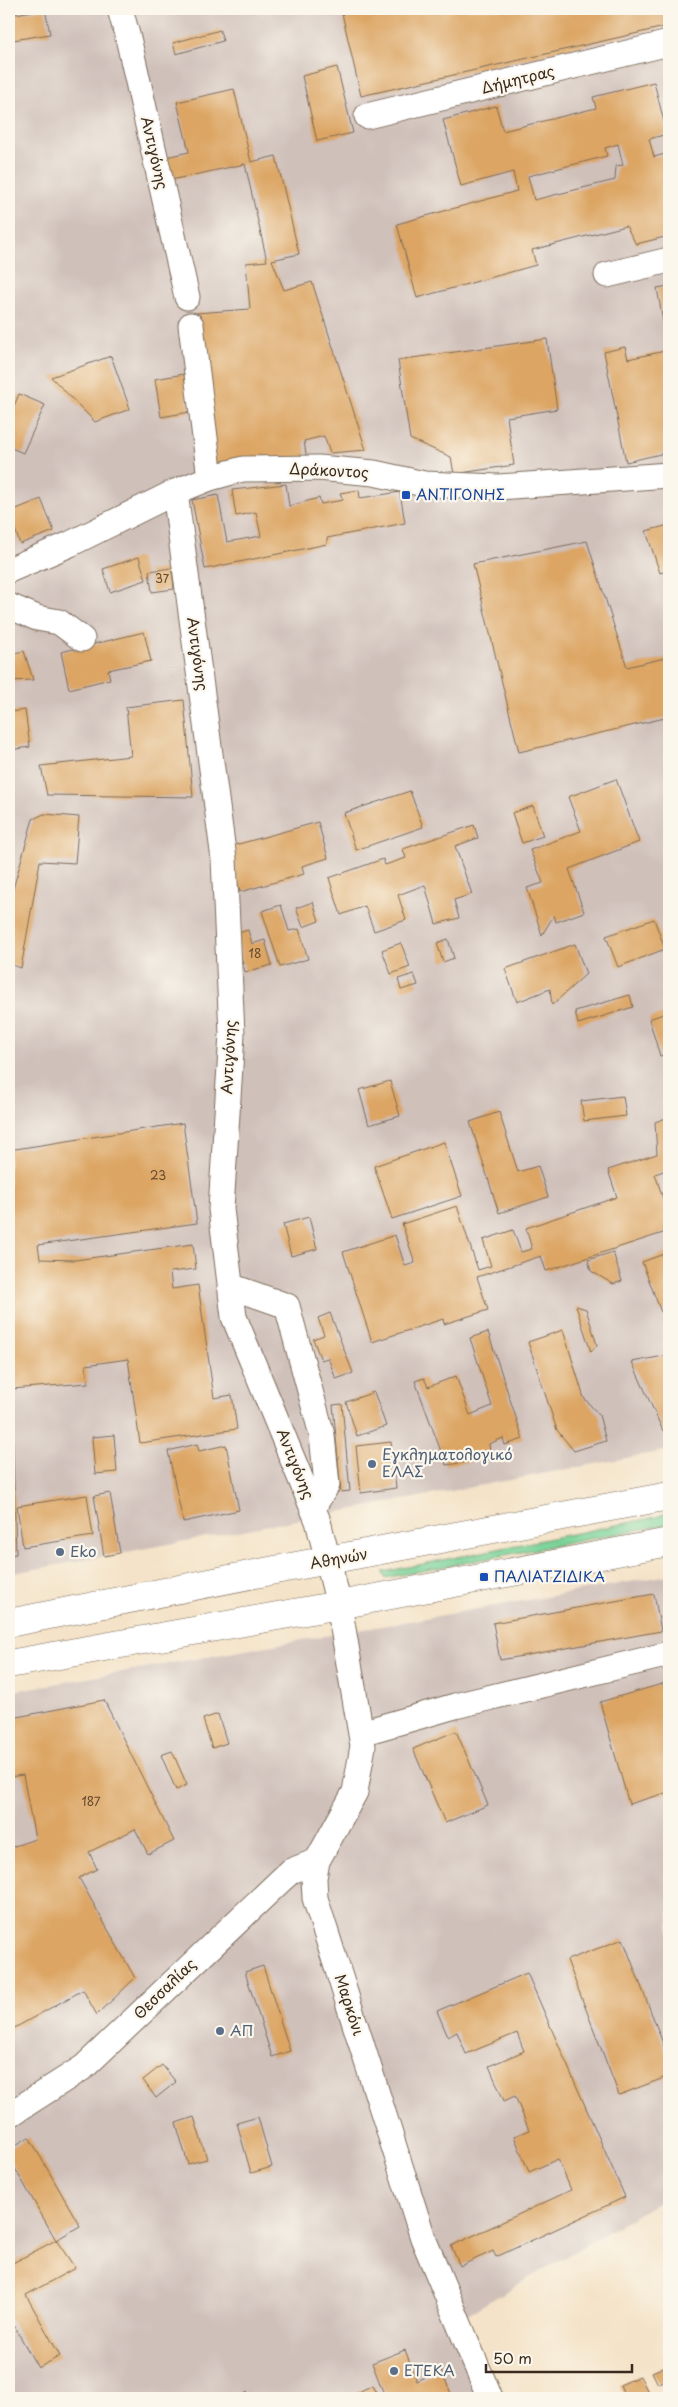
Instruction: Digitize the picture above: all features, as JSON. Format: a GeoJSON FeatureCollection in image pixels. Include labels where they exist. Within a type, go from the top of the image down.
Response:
{"type":"FeatureCollection","features":[{"type":"Feature","properties":{"kind":"highway","name":"Αθηνών"},"geometry":{"type":"LineString","coordinates":[[14,1621],[669,1496]]}},
{"type":"Feature","properties":{"kind":"highway"},"geometry":{"type":"LineString","coordinates":[[9,1664],[339,1605],[669,1542]]}},
{"type":"Feature","properties":{"kind":"highway"},"geometry":{"type":"LineString","coordinates":[[9,1670],[38,1660]]}},
{"type":"Feature","properties":{"kind":"street","name":"Αντιγόνης"},"geometry":{"type":"LineString","coordinates":[[120,9],[187,297]]}},
{"type":"Feature","properties":{"kind":"street","name":"Δήμητρας"},"geometry":{"type":"LineString","coordinates":[[366,116],[669,43]]}},
{"type":"Feature","properties":{"kind":"street"},"geometry":{"type":"LineString","coordinates":[[607,274],[669,260]]}},
{"type":"Feature","properties":{"kind":"street"},"geometry":{"type":"LineString","coordinates":[[191,325],[210,478]]}},
{"type":"Feature","properties":{"kind":"street","name":"Δράκοντος"},"geometry":{"type":"LineString","coordinates":[[9,570],[70,544],[175,492],[210,478],[243,469],[318,468],[374,473],[424,484],[498,487],[669,476]]}},
{"type":"Feature","properties":{"kind":"street","name":"Αντιγόνης"},"geometry":{"type":"LineString","coordinates":[[175,492],[224,859],[232,1034],[221,1209],[234,1318],[313,1507],[330,1561],[339,1605]]}},
{"type":"Feature","properties":{"kind":"street"},"geometry":{"type":"LineString","coordinates":[[9,606],[37,618],[59,622],[82,639]]}},
{"type":"Feature","properties":{"kind":"street"},"geometry":{"type":"LineString","coordinates":[[230,1286],[287,1306],[322,1435],[327,1484],[313,1507]]}},
{"type":"Feature","properties":{"kind":"street","name":"Μαρκόνι"},"geometry":{"type":"LineString","coordinates":[[339,1605],[361,1733],[362,1759],[355,1792],[317,1861],[314,1878],[315,1898],[420,2229],[490,2398]]}},
{"type":"Feature","properties":{"kind":"street"},"geometry":{"type":"LineString","coordinates":[[361,1733],[454,1706],[669,1654]]}},
{"type":"Feature","properties":{"kind":"street","name":"Θεσσαλίας"},"geometry":{"type":"LineString","coordinates":[[9,2116],[84,2067],[280,1880],[291,1871],[317,1861]]}},
{"type":"Feature","properties":{"kind":"shaded area"},"geometry":{"type":"Polygon","coordinates":[[[9,9],[669,9],[669,1450],[9,1574],[9,9]]]}},
{"type":"Feature","properties":{"kind":"shaded area"},"geometry":{"type":"Polygon","coordinates":[[[669,1575],[669,2196],[449,2325],[479,2398],[9,2398],[9,1692],[669,1575]]]}},
{"type":"Feature","properties":{"kind":"green space"},"geometry":{"type":"Polygon","coordinates":[[[669,1512],[669,1524],[385,1578],[383,1572],[656,1517],[669,1512]]]}},
{"type":"Feature","properties":{"kind":"building"},"geometry":{"type":"Polygon","coordinates":[[[45,9],[50,34],[13,40],[9,46],[9,15],[45,9]]]}},
{"type":"Feature","properties":{"kind":"building"},"geometry":{"type":"Polygon","coordinates":[[[341,9],[669,9],[669,26],[361,96],[341,9]]]}},
{"type":"Feature","properties":{"kind":"building"},"geometry":{"type":"Polygon","coordinates":[[[220,30],[223,41],[176,54],[173,43],[220,30]]]}},
{"type":"Feature","properties":{"kind":"building"},"geometry":{"type":"Polygon","coordinates":[[[337,67],[353,133],[317,141],[302,76],[337,67]]]}},
{"type":"Feature","properties":{"kind":"building"},"geometry":{"type":"Polygon","coordinates":[[[654,82],[667,134],[649,139],[654,157],[669,153],[669,236],[636,244],[626,226],[532,250],[536,265],[417,298],[397,224],[517,191],[513,172],[461,186],[443,120],[496,106],[503,131],[596,108],[593,97],[654,82]],[[618,144],[605,148],[607,156],[528,176],[534,200],[615,180],[616,166],[623,165],[618,144]]]}},
{"type":"Feature","properties":{"kind":"building"},"geometry":{"type":"Polygon","coordinates":[[[234,89],[251,162],[276,156],[299,254],[272,260],[284,290],[312,282],[366,450],[330,453],[324,436],[304,441],[307,461],[213,466],[196,313],[250,309],[246,263],[267,261],[245,164],[171,180],[166,157],[189,152],[177,102],[234,89]]]}},
{"type":"Feature","properties":{"kind":"building"},"geometry":{"type":"Polygon","coordinates":[[[669,286],[669,344],[667,344],[657,288],[669,286]]]}},
{"type":"Feature","properties":{"kind":"building"},"geometry":{"type":"Polygon","coordinates":[[[547,339],[557,409],[507,417],[514,465],[454,474],[451,457],[410,439],[398,360],[547,339]]]}},
{"type":"Feature","properties":{"kind":"building"},"geometry":{"type":"Polygon","coordinates":[[[625,347],[628,359],[665,351],[669,372],[669,452],[626,462],[604,352],[625,347]]]}},
{"type":"Feature","properties":{"kind":"building"},"geometry":{"type":"Polygon","coordinates":[[[111,356],[130,409],[95,422],[51,377],[111,356]]]}},
{"type":"Feature","properties":{"kind":"building"},"geometry":{"type":"Polygon","coordinates":[[[184,374],[190,412],[161,417],[155,379],[184,374]]]}},
{"type":"Feature","properties":{"kind":"building"},"geometry":{"type":"Polygon","coordinates":[[[19,394],[45,405],[23,453],[9,447],[9,404],[14,406],[19,394]]]}},
{"type":"Feature","properties":{"kind":"building"},"geometry":{"type":"Polygon","coordinates":[[[286,484],[289,506],[319,498],[321,504],[343,500],[340,493],[359,490],[360,498],[400,492],[405,523],[327,538],[327,544],[205,569],[192,500],[218,495],[227,542],[261,536],[256,512],[236,516],[232,490],[286,484]]]}},
{"type":"Feature","properties":{"kind":"building"},"geometry":{"type":"Polygon","coordinates":[[[41,499],[54,531],[20,544],[9,512],[41,499]]]}},
{"type":"Feature","properties":{"kind":"building"},"geometry":{"type":"Polygon","coordinates":[[[669,525],[669,570],[660,573],[646,531],[669,525]]]}},
{"type":"Feature","properties":{"kind":"building"},"geometry":{"type":"Polygon","coordinates":[[[587,541],[627,667],[669,657],[669,717],[519,752],[473,564],[587,541]]]}},
{"type":"Feature","properties":{"kind":"building"},"geometry":{"type":"Polygon","coordinates":[[[139,557],[146,580],[110,592],[103,569],[139,557]]]}},
{"type":"Feature","properties":{"kind":"building"},"geometry":{"type":"Polygon","coordinates":[[[172,568],[174,589],[152,592],[149,571],[172,568]]]}},
{"type":"Feature","properties":{"kind":"building"},"geometry":{"type":"Polygon","coordinates":[[[144,632],[151,661],[108,670],[110,679],[69,689],[61,652],[144,632]]]}},
{"type":"Feature","properties":{"kind":"building"},"geometry":{"type":"Polygon","coordinates":[[[24,651],[33,680],[9,681],[9,654],[24,651]]]}},
{"type":"Feature","properties":{"kind":"building"},"geometry":{"type":"Polygon","coordinates":[[[184,700],[193,797],[47,795],[41,766],[131,756],[126,707],[184,700]]]}},
{"type":"Feature","properties":{"kind":"building"},"geometry":{"type":"Polygon","coordinates":[[[25,710],[30,747],[9,750],[9,712],[25,710]]]}},
{"type":"Feature","properties":{"kind":"building"},"geometry":{"type":"Polygon","coordinates":[[[616,779],[639,842],[569,869],[584,912],[556,922],[554,915],[542,935],[527,888],[543,883],[530,850],[581,831],[568,797],[616,779]]]}},
{"type":"Feature","properties":{"kind":"building"},"geometry":{"type":"Polygon","coordinates":[[[410,791],[423,827],[356,850],[344,813],[410,791]]]}},
{"type":"Feature","properties":{"kind":"building"},"geometry":{"type":"Polygon","coordinates":[[[533,806],[543,836],[522,843],[512,813],[533,806]]]}},
{"type":"Feature","properties":{"kind":"building"},"geometry":{"type":"Polygon","coordinates":[[[44,814],[79,817],[75,863],[40,861],[21,968],[9,964],[9,903],[33,819],[44,814]]]}},
{"type":"Feature","properties":{"kind":"building"},"geometry":{"type":"Polygon","coordinates":[[[318,822],[328,858],[302,866],[304,874],[240,892],[228,847],[318,822]]]}},
{"type":"Feature","properties":{"kind":"building"},"geometry":{"type":"Polygon","coordinates":[[[474,825],[478,838],[455,846],[472,894],[454,900],[459,918],[436,924],[425,885],[398,895],[406,920],[374,931],[365,906],[341,915],[329,878],[383,859],[385,865],[406,858],[403,849],[474,825]]]}},
{"type":"Feature","properties":{"kind":"building"},"geometry":{"type":"Polygon","coordinates":[[[313,902],[319,921],[303,927],[296,908],[313,902]]]}},
{"type":"Feature","properties":{"kind":"building"},"geometry":{"type":"Polygon","coordinates":[[[281,905],[289,931],[299,929],[308,959],[280,967],[262,911],[281,905]]]}},
{"type":"Feature","properties":{"kind":"building"},"geometry":{"type":"Polygon","coordinates":[[[654,919],[665,949],[618,967],[606,936],[654,919]]]}},
{"type":"Feature","properties":{"kind":"building"},"geometry":{"type":"Polygon","coordinates":[[[248,930],[252,944],[265,940],[272,965],[245,972],[235,934],[248,930]]]}},
{"type":"Feature","properties":{"kind":"building"},"geometry":{"type":"Polygon","coordinates":[[[448,939],[454,958],[443,962],[437,943],[448,939]]]}},
{"type":"Feature","properties":{"kind":"building"},"geometry":{"type":"Polygon","coordinates":[[[401,943],[410,967],[391,974],[382,950],[401,943]]]}},
{"type":"Feature","properties":{"kind":"building"},"geometry":{"type":"Polygon","coordinates":[[[575,944],[586,974],[552,1005],[550,989],[517,1002],[505,969],[575,944]]]}},
{"type":"Feature","properties":{"kind":"building"},"geometry":{"type":"Polygon","coordinates":[[[414,974],[418,985],[401,990],[398,979],[414,974]]]}},
{"type":"Feature","properties":{"kind":"building"},"geometry":{"type":"Polygon","coordinates":[[[630,995],[633,1007],[578,1024],[575,1011],[630,995]]]}},
{"type":"Feature","properties":{"kind":"building"},"geometry":{"type":"Polygon","coordinates":[[[669,1012],[669,1053],[660,1056],[649,1019],[669,1012]]]}},
{"type":"Feature","properties":{"kind":"building"},"geometry":{"type":"Polygon","coordinates":[[[390,1081],[400,1116],[369,1125],[359,1090],[390,1081]]]}},
{"type":"Feature","properties":{"kind":"building"},"geometry":{"type":"Polygon","coordinates":[[[623,1096],[626,1116],[584,1121],[581,1101],[623,1096]]]}},
{"type":"Feature","properties":{"kind":"building"},"geometry":{"type":"Polygon","coordinates":[[[499,1112],[518,1172],[538,1166],[548,1197],[499,1213],[470,1122],[499,1112]]]}},
{"type":"Feature","properties":{"kind":"building"},"geometry":{"type":"Polygon","coordinates":[[[669,1117],[669,1169],[655,1174],[669,1217],[669,1231],[546,1271],[541,1256],[477,1277],[488,1310],[444,1324],[443,1319],[372,1342],[343,1252],[395,1235],[405,1266],[415,1263],[402,1224],[457,1206],[478,1270],[491,1266],[483,1240],[513,1230],[521,1252],[532,1249],[526,1228],[617,1197],[608,1170],[657,1154],[655,1122],[669,1117]]]}},
{"type":"Feature","properties":{"kind":"building"},"geometry":{"type":"Polygon","coordinates":[[[183,1123],[197,1223],[38,1245],[40,1259],[75,1260],[193,1244],[196,1269],[170,1272],[172,1289],[198,1285],[214,1398],[232,1395],[237,1429],[140,1443],[128,1359],[86,1365],[88,1383],[11,1389],[16,1554],[9,1555],[9,1150],[183,1123]]]}},
{"type":"Feature","properties":{"kind":"building"},"geometry":{"type":"Polygon","coordinates":[[[444,1142],[462,1196],[392,1219],[374,1166],[444,1142]]]}},
{"type":"Feature","properties":{"kind":"building"},"geometry":{"type":"Polygon","coordinates":[[[309,1217],[317,1249],[291,1256],[283,1224],[309,1217]]]}},
{"type":"Feature","properties":{"kind":"building"},"geometry":{"type":"Polygon","coordinates":[[[613,1252],[622,1281],[613,1284],[591,1271],[588,1260],[613,1252]]]}},
{"type":"Feature","properties":{"kind":"building"},"geometry":{"type":"Polygon","coordinates":[[[669,1252],[669,1309],[661,1312],[642,1262],[669,1252]]]}},
{"type":"Feature","properties":{"kind":"building"},"geometry":{"type":"Polygon","coordinates":[[[576,1306],[586,1309],[597,1345],[591,1352],[576,1306]]]}},
{"type":"Feature","properties":{"kind":"building"},"geometry":{"type":"Polygon","coordinates":[[[330,1313],[353,1373],[336,1379],[328,1358],[321,1360],[313,1339],[324,1335],[318,1318],[330,1313]]]}},
{"type":"Feature","properties":{"kind":"building"},"geometry":{"type":"Polygon","coordinates":[[[563,1330],[584,1398],[599,1415],[606,1441],[574,1451],[557,1430],[528,1342],[563,1330]]]}},
{"type":"Feature","properties":{"kind":"building"},"geometry":{"type":"Polygon","coordinates":[[[488,1332],[523,1439],[505,1445],[503,1438],[489,1444],[491,1459],[446,1465],[415,1381],[424,1378],[428,1387],[456,1376],[470,1415],[492,1406],[470,1338],[488,1332]]]}},
{"type":"Feature","properties":{"kind":"building"},"geometry":{"type":"Polygon","coordinates":[[[669,1355],[669,1429],[663,1431],[632,1362],[669,1355]]]}},
{"type":"Feature","properties":{"kind":"building"},"geometry":{"type":"Polygon","coordinates":[[[374,1392],[386,1426],[357,1436],[346,1402],[374,1392]]]}},
{"type":"Feature","properties":{"kind":"building"},"geometry":{"type":"Polygon","coordinates":[[[342,1404],[350,1491],[341,1492],[333,1405],[342,1404]]]}},
{"type":"Feature","properties":{"kind":"building"},"geometry":{"type":"Polygon","coordinates":[[[114,1435],[117,1472],[95,1474],[92,1437],[114,1435]]]}},
{"type":"Feature","properties":{"kind":"building"},"geometry":{"type":"Polygon","coordinates":[[[391,1442],[396,1488],[361,1493],[356,1446],[391,1442]]]}},
{"type":"Feature","properties":{"kind":"building"},"geometry":{"type":"Polygon","coordinates":[[[197,1444],[199,1451],[226,1445],[239,1510],[183,1522],[168,1451],[197,1444]]]}},
{"type":"Feature","properties":{"kind":"building"},"geometry":{"type":"Polygon","coordinates":[[[110,1493],[120,1553],[104,1556],[94,1496],[110,1493]]]}},
{"type":"Feature","properties":{"kind":"building"},"geometry":{"type":"Polygon","coordinates":[[[87,1495],[93,1536],[23,1547],[17,1506],[87,1495]]]}},
{"type":"Feature","properties":{"kind":"building"},"geometry":{"type":"Polygon","coordinates":[[[654,1594],[661,1631],[500,1660],[493,1623],[654,1594]]]}},
{"type":"Feature","properties":{"kind":"building"},"geometry":{"type":"Polygon","coordinates":[[[669,1682],[669,1792],[629,1804],[600,1702],[669,1682]]]}},
{"type":"Feature","properties":{"kind":"building"},"geometry":{"type":"Polygon","coordinates":[[[104,1700],[174,1841],[148,1854],[135,1829],[89,1852],[97,1869],[79,1878],[135,1978],[97,2015],[83,1990],[9,2031],[9,1848],[35,1839],[23,1775],[9,1777],[9,1727],[14,1726],[12,1718],[104,1700]]]}},
{"type":"Feature","properties":{"kind":"building"},"geometry":{"type":"Polygon","coordinates":[[[218,1714],[227,1743],[212,1748],[203,1719],[218,1714]]]}},
{"type":"Feature","properties":{"kind":"building"},"geometry":{"type":"Polygon","coordinates":[[[456,1731],[488,1805],[445,1823],[413,1749],[456,1731]]]}},
{"type":"Feature","properties":{"kind":"building"},"geometry":{"type":"Polygon","coordinates":[[[172,1751],[187,1785],[176,1790],[161,1755],[172,1751]]]}},
{"type":"Feature","properties":{"kind":"building"},"geometry":{"type":"Polygon","coordinates":[[[623,1939],[669,2059],[669,2076],[619,2095],[567,1960],[623,1939]]]}},
{"type":"Feature","properties":{"kind":"building"},"geometry":{"type":"Polygon","coordinates":[[[263,1966],[290,2051],[272,2057],[245,1972],[263,1966]]]}},
{"type":"Feature","properties":{"kind":"building"},"geometry":{"type":"Polygon","coordinates":[[[527,1973],[625,2197],[496,2257],[493,2251],[460,2266],[451,2246],[571,2190],[558,2159],[529,2172],[514,2136],[529,2130],[515,2096],[504,2101],[489,2066],[524,2051],[517,2033],[466,2054],[457,2032],[448,2037],[437,2011],[527,1973]]]}},
{"type":"Feature","properties":{"kind":"building"},"geometry":{"type":"Polygon","coordinates":[[[162,2065],[176,2082],[156,2098],[143,2080],[162,2065]]]}},
{"type":"Feature","properties":{"kind":"building"},"geometry":{"type":"Polygon","coordinates":[[[194,2117],[207,2159],[188,2164],[176,2123],[194,2117]]]}},
{"type":"Feature","properties":{"kind":"building"},"geometry":{"type":"Polygon","coordinates":[[[258,2117],[272,2167],[251,2173],[237,2123],[258,2117]]]}},
{"type":"Feature","properties":{"kind":"building"},"geometry":{"type":"Polygon","coordinates":[[[29,2137],[80,2226],[56,2240],[9,2158],[9,2149],[29,2137]]]}},
{"type":"Feature","properties":{"kind":"building"},"geometry":{"type":"Polygon","coordinates":[[[56,2240],[75,2268],[26,2295],[60,2356],[38,2368],[9,2317],[9,2265],[56,2240]]]}},
{"type":"Feature","properties":{"kind":"building"},"geometry":{"type":"Polygon","coordinates":[[[405,2350],[417,2381],[441,2370],[453,2398],[356,2398],[354,2394],[373,2385],[378,2397],[384,2394],[372,2363],[405,2350]]]}},
{"type":"Feature","properties":{"kind":"building"},"geometry":{"type":"Polygon","coordinates":[[[664,2367],[669,2378],[658,2384],[652,2372],[664,2367]]]}},
{"type":"Feature","properties":{"kind":"building"},"geometry":{"type":"Polygon","coordinates":[[[640,2376],[651,2398],[626,2398],[620,2385],[640,2376]]]}},
{"type":"Feature","properties":{"kind":"building"},"geometry":{"type":"Polygon","coordinates":[[[247,2392],[251,2398],[238,2398],[247,2392]]]}},
{"type":"Feature","properties":{"kind":"place","name":"ΑΝΤΙΓΟΝΗΣ"},"geometry":{"type":"Point","coordinates":[406,495]}},
{"type":"Feature","properties":{"kind":"place","name":"Εγκληματολογικό ΕΛΑΣ"},"geometry":{"type":"Point","coordinates":[372,1464]}},
{"type":"Feature","properties":{"kind":"place","name":"Eko"},"geometry":{"type":"Point","coordinates":[60,1552]}},
{"type":"Feature","properties":{"kind":"place","name":"ΠΑΛΙΑΤΖΙΔΙΚΑ"},"geometry":{"type":"Point","coordinates":[484,1577]}},
{"type":"Feature","properties":{"kind":"place","name":"ΑΠ"},"geometry":{"type":"Point","coordinates":[220,2031]}},
{"type":"Feature","properties":{"kind":"place","name":"ΕΤΕΚΑ"},"geometry":{"type":"Point","coordinates":[394,2371]}}]}
